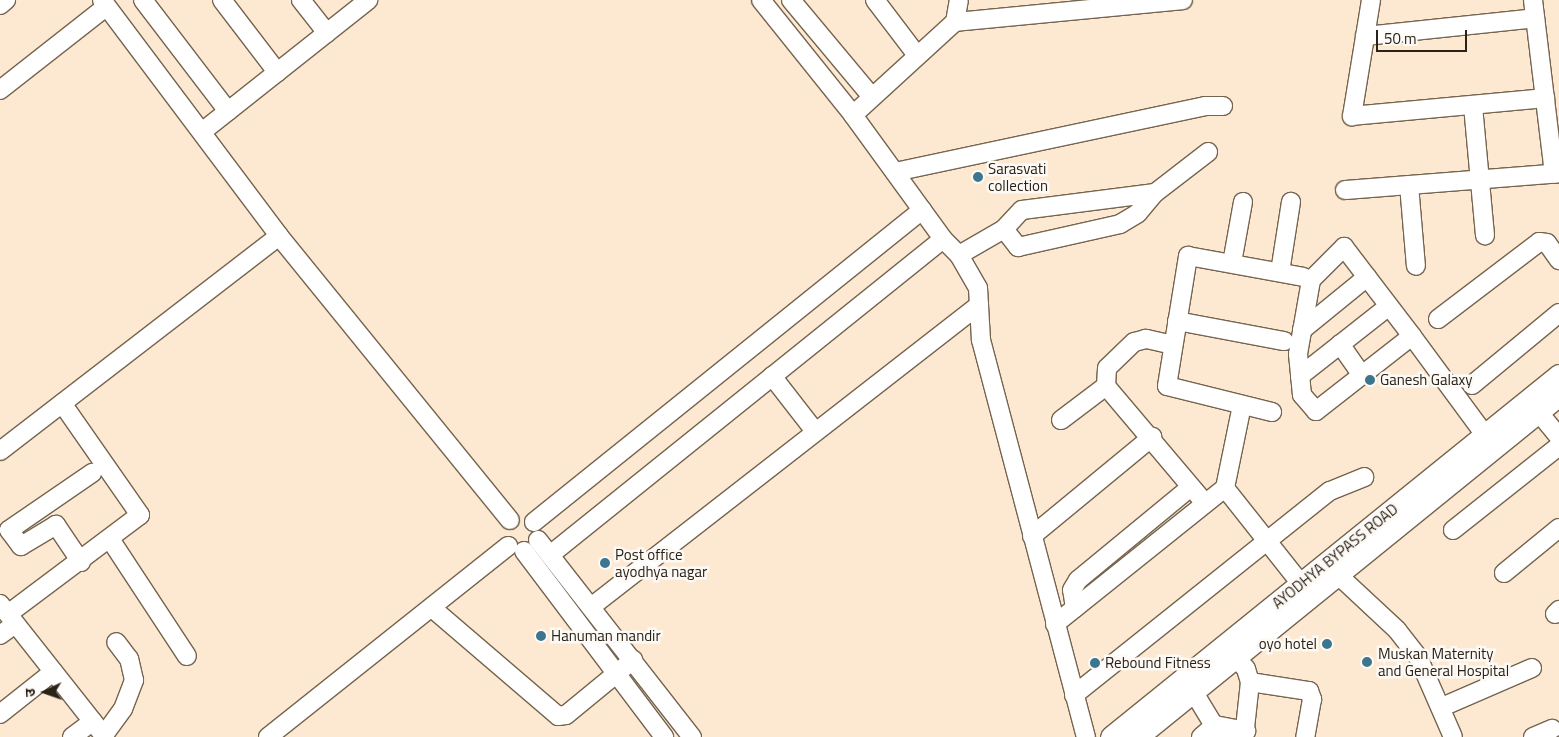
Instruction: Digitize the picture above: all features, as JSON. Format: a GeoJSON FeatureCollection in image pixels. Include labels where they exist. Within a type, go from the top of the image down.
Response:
{"type":"FeatureCollection","features":[{"type":"Feature","properties":{"kind":"main road","name":"AYODHYA BYPASS ROAD"},"geometry":{"type":"LineString","coordinates":[[1137,737],[1337,574],[1533,406],[1559,375]]}},
{"type":"Feature","properties":{"kind":"main road","name":"AYODHYA BYPASS ROAD"},"geometry":{"type":"LineString","coordinates":[[1111,737],[1485,435],[1533,406],[1559,395]]}},
{"type":"Feature","properties":{"kind":"street"},"geometry":{"type":"LineString","coordinates":[[0,5],[6,0]]}},
{"type":"Feature","properties":{"kind":"street"},"geometry":{"type":"LineString","coordinates":[[143,0],[228,111]]}},
{"type":"Feature","properties":{"kind":"street"},"geometry":{"type":"LineString","coordinates":[[222,0],[277,72]]}},
{"type":"Feature","properties":{"kind":"street"},"geometry":{"type":"LineString","coordinates":[[301,0],[327,33]]}},
{"type":"Feature","properties":{"kind":"street"},"geometry":{"type":"LineString","coordinates":[[203,131],[368,0]]}},
{"type":"Feature","properties":{"kind":"street"},"geometry":{"type":"LineString","coordinates":[[761,0],[895,172],[942,239],[958,256],[978,288],[980,340],[1086,737]]}},
{"type":"Feature","properties":{"kind":"street"},"geometry":{"type":"LineString","coordinates":[[791,0],[872,97]]}},
{"type":"Feature","properties":{"kind":"street"},"geometry":{"type":"LineString","coordinates":[[875,0],[916,54]]}},
{"type":"Feature","properties":{"kind":"street"},"geometry":{"type":"LineString","coordinates":[[955,22],[959,0]]}},
{"type":"Feature","properties":{"kind":"street"},"geometry":{"type":"LineString","coordinates":[[852,115],[916,54],[955,22],[1183,0]]}},
{"type":"Feature","properties":{"kind":"street"},"geometry":{"type":"LineString","coordinates":[[1371,0],[1352,116],[1545,98]]}},
{"type":"Feature","properties":{"kind":"street"},"geometry":{"type":"LineString","coordinates":[[1345,190],[1556,173],[1555,141],[1545,98],[1533,0]]}},
{"type":"Feature","properties":{"kind":"street"},"geometry":{"type":"LineString","coordinates":[[0,90],[104,3],[203,131],[279,236],[510,520]]}},
{"type":"Feature","properties":{"kind":"street"},"geometry":{"type":"LineString","coordinates":[[1365,36],[1535,18]]}},
{"type":"Feature","properties":{"kind":"street"},"geometry":{"type":"LineString","coordinates":[[895,172],[1205,106],[1224,106]]}},
{"type":"Feature","properties":{"kind":"street"},"geometry":{"type":"LineString","coordinates":[[1473,106],[1485,235]]}},
{"type":"Feature","properties":{"kind":"street"},"geometry":{"type":"LineString","coordinates":[[1004,229],[1018,247],[1120,224],[1138,213],[1155,193],[1208,152]]}},
{"type":"Feature","properties":{"kind":"street"},"geometry":{"type":"LineString","coordinates":[[1409,185],[1416,266]]}},
{"type":"Feature","properties":{"kind":"street"},"geometry":{"type":"LineString","coordinates":[[958,256],[1004,229],[1022,210],[1155,193]]}},
{"type":"Feature","properties":{"kind":"street"},"geometry":{"type":"LineString","coordinates":[[1232,264],[1243,202]]}},
{"type":"Feature","properties":{"kind":"street"},"geometry":{"type":"LineString","coordinates":[[1280,272],[1292,202]]}},
{"type":"Feature","properties":{"kind":"street"},"geometry":{"type":"LineString","coordinates":[[534,522],[922,210]]}},
{"type":"Feature","properties":{"kind":"street"},"geometry":{"type":"LineString","coordinates":[[0,451],[279,236]]}},
{"type":"Feature","properties":{"kind":"street"},"geometry":{"type":"LineString","coordinates":[[550,555],[942,239]]}},
{"type":"Feature","properties":{"kind":"street"},"geometry":{"type":"LineString","coordinates":[[1438,319],[1539,242],[1547,243],[1559,260]]}},
{"type":"Feature","properties":{"kind":"street"},"geometry":{"type":"LineString","coordinates":[[1412,336],[1316,411],[1302,395],[1298,354],[1311,280],[1344,247],[1412,336],[1485,435]]}},
{"type":"Feature","properties":{"kind":"street"},"geometry":{"type":"LineString","coordinates":[[1272,412],[1166,386],[1188,256],[1304,277]]}},
{"type":"Feature","properties":{"kind":"street"},"geometry":{"type":"LineString","coordinates":[[1302,330],[1367,277]]}},
{"type":"Feature","properties":{"kind":"street"},"geometry":{"type":"LineString","coordinates":[[591,607],[814,430],[979,305]]}},
{"type":"Feature","properties":{"kind":"street"},"geometry":{"type":"LineString","coordinates":[[1300,376],[1389,306]]}},
{"type":"Feature","properties":{"kind":"street"},"geometry":{"type":"LineString","coordinates":[[1472,386],[1559,313]]}},
{"type":"Feature","properties":{"kind":"street"},"geometry":{"type":"LineString","coordinates":[[1177,321],[1284,341]]}},
{"type":"Feature","properties":{"kind":"street"},"geometry":{"type":"LineString","coordinates":[[1173,345],[1146,339],[1134,342],[1107,368],[1106,386],[1152,437],[1205,503]]}},
{"type":"Feature","properties":{"kind":"street"},"geometry":{"type":"LineString","coordinates":[[1340,344],[1362,375]]}},
{"type":"Feature","properties":{"kind":"street"},"geometry":{"type":"LineString","coordinates":[[772,376],[814,430]]}},
{"type":"Feature","properties":{"kind":"street"},"geometry":{"type":"LineString","coordinates":[[1061,420],[1106,386]]}},
{"type":"Feature","properties":{"kind":"street"},"geometry":{"type":"LineString","coordinates":[[0,635],[8,614],[81,562],[140,515],[62,403]]}},
{"type":"Feature","properties":{"kind":"street"},"geometry":{"type":"LineString","coordinates":[[1055,624],[1224,488],[1242,405]]}},
{"type":"Feature","properties":{"kind":"street"},"geometry":{"type":"LineString","coordinates":[[1533,406],[1559,437]]}},
{"type":"Feature","properties":{"kind":"street"},"geometry":{"type":"LineString","coordinates":[[1032,536],[1152,437]]}},
{"type":"Feature","properties":{"kind":"street"},"geometry":{"type":"LineString","coordinates":[[1453,530],[1559,446]]}},
{"type":"Feature","properties":{"kind":"street"},"geometry":{"type":"LineString","coordinates":[[81,562],[56,524],[21,546],[9,530],[92,472]]}},
{"type":"Feature","properties":{"kind":"street"},"geometry":{"type":"LineString","coordinates":[[1074,695],[1269,543],[1330,491],[1364,477]]}},
{"type":"Feature","properties":{"kind":"street"},"geometry":{"type":"LineString","coordinates":[[1076,608],[1072,590],[1078,580],[1191,487]]}},
{"type":"Feature","properties":{"kind":"street"},"geometry":{"type":"LineString","coordinates":[[1224,488],[1301,584]]}},
{"type":"Feature","properties":{"kind":"street"},"geometry":{"type":"LineString","coordinates":[[664,737],[503,532],[510,520],[525,516],[534,522],[538,540],[692,737]]}},
{"type":"Feature","properties":{"kind":"street"},"geometry":{"type":"LineString","coordinates":[[1504,573],[1559,528]]}},
{"type":"Feature","properties":{"kind":"street"},"geometry":{"type":"LineString","coordinates":[[110,539],[188,656]]}},
{"type":"Feature","properties":{"kind":"street"},"geometry":{"type":"LineString","coordinates":[[268,737],[432,608],[516,549],[538,540]]}},
{"type":"Feature","properties":{"kind":"street"},"geometry":{"type":"LineString","coordinates":[[1337,574],[1397,630],[1418,657],[1442,707],[1453,737]]}},
{"type":"Feature","properties":{"kind":"street"},"geometry":{"type":"LineString","coordinates":[[432,608],[558,716],[566,715],[633,660]]}},
{"type":"Feature","properties":{"kind":"street"},"geometry":{"type":"LineString","coordinates":[[8,614],[104,736],[123,709],[134,680],[129,659],[116,642]]}},
{"type":"Feature","properties":{"kind":"street"},"geometry":{"type":"LineString","coordinates":[[1201,737],[1218,731],[1245,734],[1250,682],[1246,669],[1235,657]]}},
{"type":"Feature","properties":{"kind":"street"},"geometry":{"type":"LineString","coordinates":[[1442,707],[1532,668]]}},
{"type":"Feature","properties":{"kind":"street"},"geometry":{"type":"LineString","coordinates":[[0,714],[53,672]]}},
{"type":"Feature","properties":{"kind":"street"},"geometry":{"type":"LineString","coordinates":[[1250,682],[1310,692],[1312,699],[1305,737]]}},
{"type":"Feature","properties":{"kind":"street"},"geometry":{"type":"LineString","coordinates":[[1193,691],[1218,731]]}},
{"type":"Feature","properties":{"kind":"street"},"geometry":{"type":"LineString","coordinates":[[72,737],[93,721]]}},
{"type":"Feature","properties":{"kind":"street"},"geometry":{"type":"LineString","coordinates":[[1532,737],[1552,729]]}},
{"type":"Feature","properties":{"kind":"place","name":"Sarasvati collection"},"geometry":{"type":"Point","coordinates":[978,177]}},
{"type":"Feature","properties":{"kind":"place","name":"Ganesh Galaxy"},"geometry":{"type":"Point","coordinates":[1370,380]}},
{"type":"Feature","properties":{"kind":"place","name":"Post office ayodhya nagar"},"geometry":{"type":"Point","coordinates":[605,563]}},
{"type":"Feature","properties":{"kind":"place","name":"Hanuman mandir"},"geometry":{"type":"Point","coordinates":[541,636]}},
{"type":"Feature","properties":{"kind":"place","name":"oyo hotel"},"geometry":{"type":"Point","coordinates":[1327,644]}},
{"type":"Feature","properties":{"kind":"place","name":"Muskan Maternity and General Hospital"},"geometry":{"type":"Point","coordinates":[1367,662]}},
{"type":"Feature","properties":{"kind":"place","name":"Rebound Fitness"},"geometry":{"type":"Point","coordinates":[1095,663]}}]}
